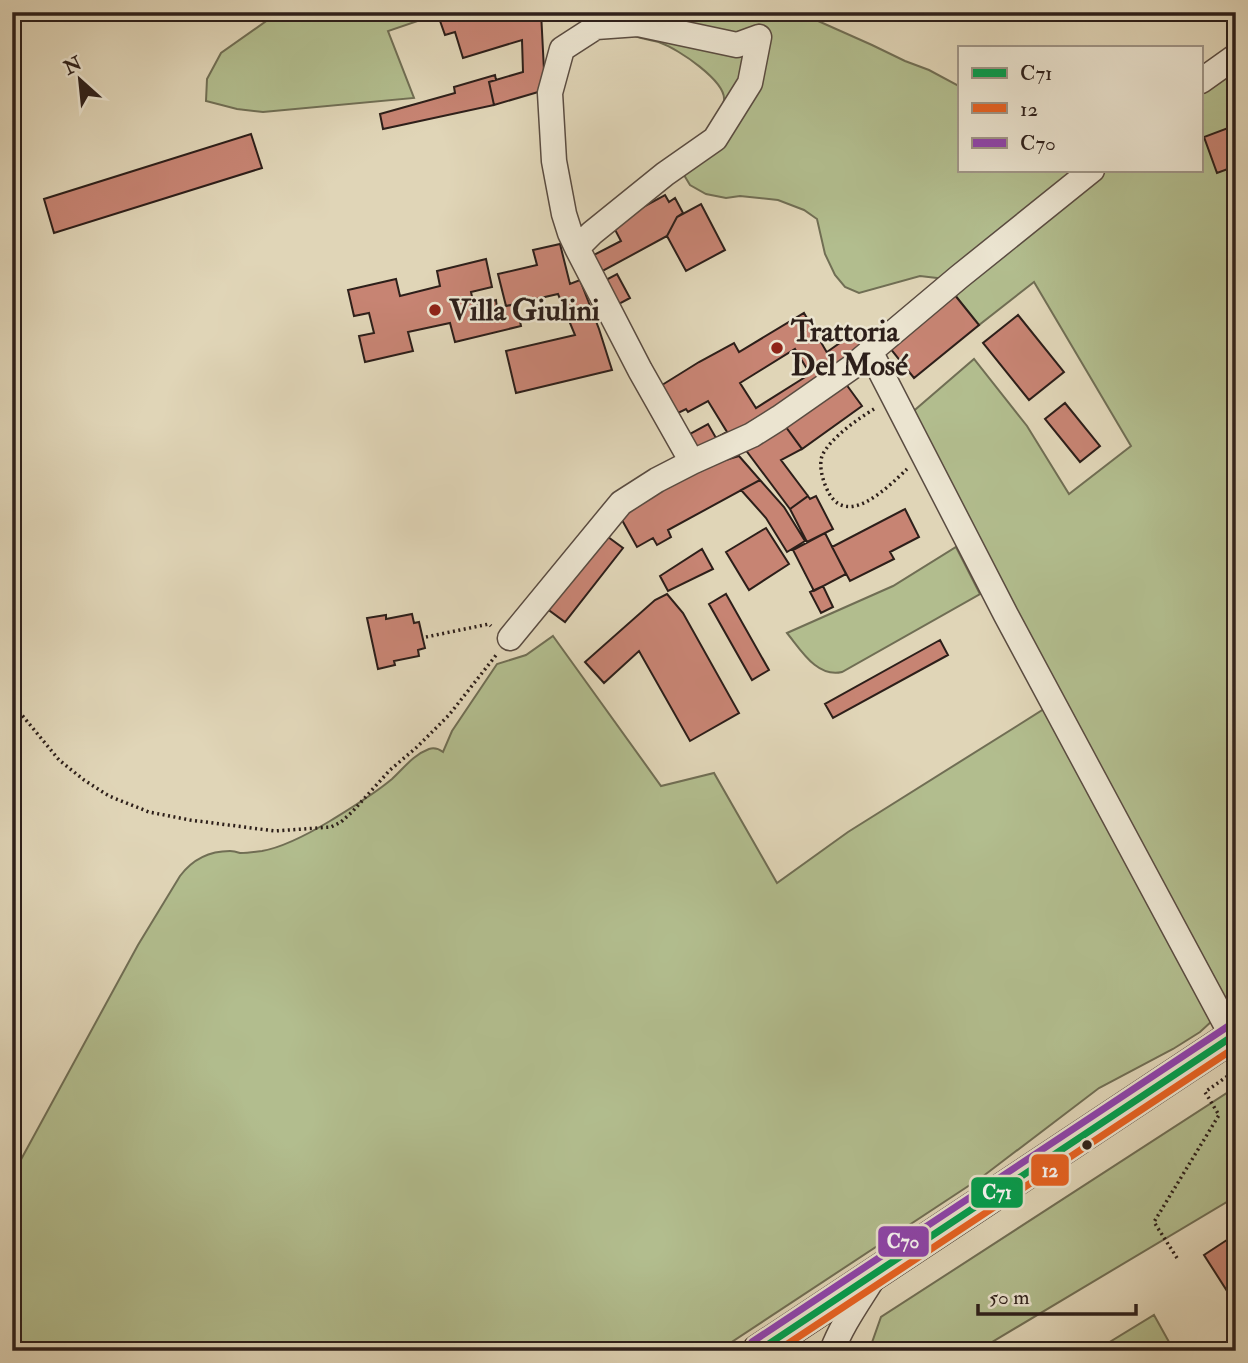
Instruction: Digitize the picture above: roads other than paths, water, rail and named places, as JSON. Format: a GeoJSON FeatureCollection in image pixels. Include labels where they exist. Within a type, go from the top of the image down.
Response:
{"type":"FeatureCollection","features":[{"type":"Feature","properties":{"kind":"main road"},"geometry":{"type":"LineString","coordinates":[[759,1350],[1228,1039]]}},
{"type":"Feature","properties":{"kind":"street"},"geometry":{"type":"LineString","coordinates":[[577,248],[665,174],[715,139],[750,83],[759,37],[737,45],[638,24],[596,27],[562,49],[550,93],[554,161],[570,233],[577,248],[640,370],[692,462]]}},
{"type":"Feature","properties":{"kind":"street"},"geometry":{"type":"LineString","coordinates":[[1202,79],[1236,56]]}},
{"type":"Feature","properties":{"kind":"street"},"geometry":{"type":"LineString","coordinates":[[510,638],[621,503],[657,480],[770,424],[852,367],[959,276],[1089,172]]}},
{"type":"Feature","properties":{"kind":"street"},"geometry":{"type":"LineString","coordinates":[[870,351],[1228,1039]]}},
{"type":"Feature","properties":{"kind":"street"},"geometry":{"type":"LineString","coordinates":[[832,1351],[878,1270]]}},
{"type":"Feature","properties":{"kind":"place","name":"Villa Giulini"},"geometry":{"type":"Point","coordinates":[435,310]}},
{"type":"Feature","properties":{"kind":"place","name":"Trattoria Del Mosé"},"geometry":{"type":"Point","coordinates":[777,348]}}]}
